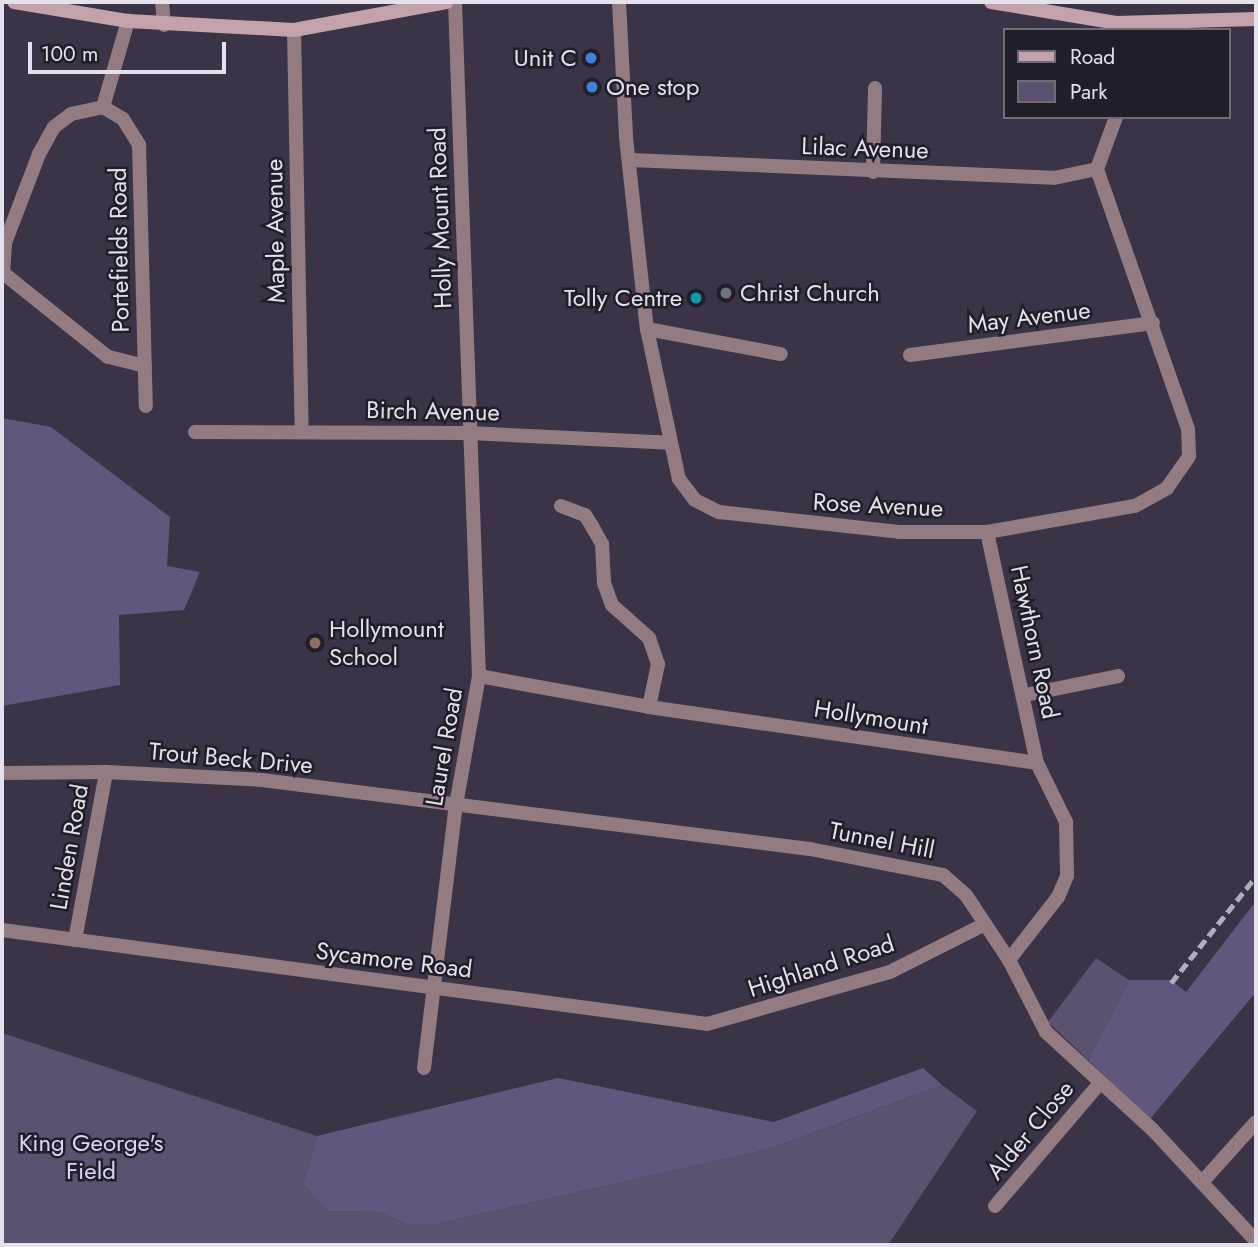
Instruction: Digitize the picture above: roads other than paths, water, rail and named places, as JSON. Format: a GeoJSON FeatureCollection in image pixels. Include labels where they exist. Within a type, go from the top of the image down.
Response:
{"type":"FeatureCollection","features":[{"type":"Feature","properties":{"kind":"main road"},"geometry":{"type":"LineString","coordinates":[[14,2],[164,25],[294,30],[446,2]]}},
{"type":"Feature","properties":{"kind":"main road"},"geometry":{"type":"LineString","coordinates":[[991,2],[1116,23],[1170,27],[1256,19]]}},
{"type":"Feature","properties":{"kind":"street"},"geometry":{"type":"LineString","coordinates":[[162,2],[164,25]]}},
{"type":"Feature","properties":{"kind":"street","name":"Holly Mount Road"},"geometry":{"type":"LineString","coordinates":[[455,2],[469,433]]}},
{"type":"Feature","properties":{"kind":"street","name":"Rose Avenue"},"geometry":{"type":"LineString","coordinates":[[620,2],[630,160],[647,329],[679,479],[695,500],[719,512],[898,532],[987,532],[1135,506],[1167,488],[1189,456],[1188,429],[1097,169]]}},
{"type":"Feature","properties":{"kind":"street"},"geometry":{"type":"LineString","coordinates":[[103,107],[128,21]]}},
{"type":"Feature","properties":{"kind":"street","name":"Maple Avenue"},"geometry":{"type":"LineString","coordinates":[[294,30],[302,430]]}},
{"type":"Feature","properties":{"kind":"street"},"geometry":{"type":"LineString","coordinates":[[873,172],[874,88]]}},
{"type":"Feature","properties":{"kind":"street","name":"Portefields Road"},"geometry":{"type":"LineString","coordinates":[[145,366],[108,357],[3,273],[5,243],[54,127],[71,114],[103,107],[123,119],[139,145],[145,366],[146,406]]}},
{"type":"Feature","properties":{"kind":"street"},"geometry":{"type":"LineString","coordinates":[[1097,169],[1115,119]]}},
{"type":"Feature","properties":{"kind":"street","name":"Lilac Avenue"},"geometry":{"type":"LineString","coordinates":[[630,160],[1054,178],[1097,169]]}},
{"type":"Feature","properties":{"kind":"street","name":"May Avenue"},"geometry":{"type":"LineString","coordinates":[[910,355],[1153,323]]}},
{"type":"Feature","properties":{"kind":"street"},"geometry":{"type":"LineString","coordinates":[[647,329],[781,354]]}},
{"type":"Feature","properties":{"kind":"street","name":"Birch Avenue"},"geometry":{"type":"LineString","coordinates":[[195,432],[302,430],[469,433],[670,443]]}},
{"type":"Feature","properties":{"kind":"street","name":"Laurel Road"},"geometry":{"type":"LineString","coordinates":[[424,1068],[456,805],[479,676],[469,433]]}},
{"type":"Feature","properties":{"kind":"street"},"geometry":{"type":"LineString","coordinates":[[561,506],[585,515],[602,544],[604,583],[612,605],[649,638],[658,664],[649,707]]}},
{"type":"Feature","properties":{"kind":"street","name":"Hawthorn Road"},"geometry":{"type":"LineString","coordinates":[[987,532],[1025,695],[1037,763]]}},
{"type":"Feature","properties":{"kind":"street","name":"Hollymount"},"geometry":{"type":"LineString","coordinates":[[479,676],[649,707],[1037,763]]}},
{"type":"Feature","properties":{"kind":"street"},"geometry":{"type":"LineString","coordinates":[[1025,695],[1118,676]]}},
{"type":"Feature","properties":{"kind":"street"},"geometry":{"type":"LineString","coordinates":[[1009,960],[1058,897],[1067,876],[1066,821],[1037,763]]}},
{"type":"Feature","properties":{"kind":"street","name":"Trout Beck Drive"},"geometry":{"type":"LineString","coordinates":[[2,773],[106,772],[262,780],[456,805]]}},
{"type":"Feature","properties":{"kind":"street","name":"Linden Road"},"geometry":{"type":"LineString","coordinates":[[2,930],[75,940],[106,772]]}},
{"type":"Feature","properties":{"kind":"street","name":"Tunnel Hill"},"geometry":{"type":"LineString","coordinates":[[456,805],[810,849],[943,875],[966,895],[1009,960],[1046,1032],[1203,1181],[1256,1241]]}},
{"type":"Feature","properties":{"kind":"street","name":"Highland Road"},"geometry":{"type":"LineString","coordinates":[[706,1024],[890,972],[985,924]]}},
{"type":"Feature","properties":{"kind":"street","name":"Sycamore Road"},"geometry":{"type":"LineString","coordinates":[[75,940],[706,1024]]}},
{"type":"Feature","properties":{"kind":"street","name":"Alder Close"},"geometry":{"type":"LineString","coordinates":[[995,1206],[1100,1083]]}},
{"type":"Feature","properties":{"kind":"street"},"geometry":{"type":"LineString","coordinates":[[1203,1181],[1256,1122]]}},
{"type":"Feature","properties":{"kind":"railway"},"geometry":{"type":"LineString","coordinates":[[1171,983],[1256,876]]}},
{"type":"Feature","properties":{"kind":"place","name":"Unit C"},"geometry":{"type":"Point","coordinates":[591,58]}},
{"type":"Feature","properties":{"kind":"place","name":"One stop"},"geometry":{"type":"Point","coordinates":[592,87]}},
{"type":"Feature","properties":{"kind":"place","name":"Christ Church"},"geometry":{"type":"Point","coordinates":[726,293]}},
{"type":"Feature","properties":{"kind":"place","name":"Tolly Centre"},"geometry":{"type":"Point","coordinates":[696,298]}},
{"type":"Feature","properties":{"kind":"place","name":"Hollymount School"},"geometry":{"type":"Point","coordinates":[315,643]}},
{"type":"Feature","properties":{"kind":"park label","name":"King George's Field"},"geometry":{"type":"Point","coordinates":[91,1157]}}]}
